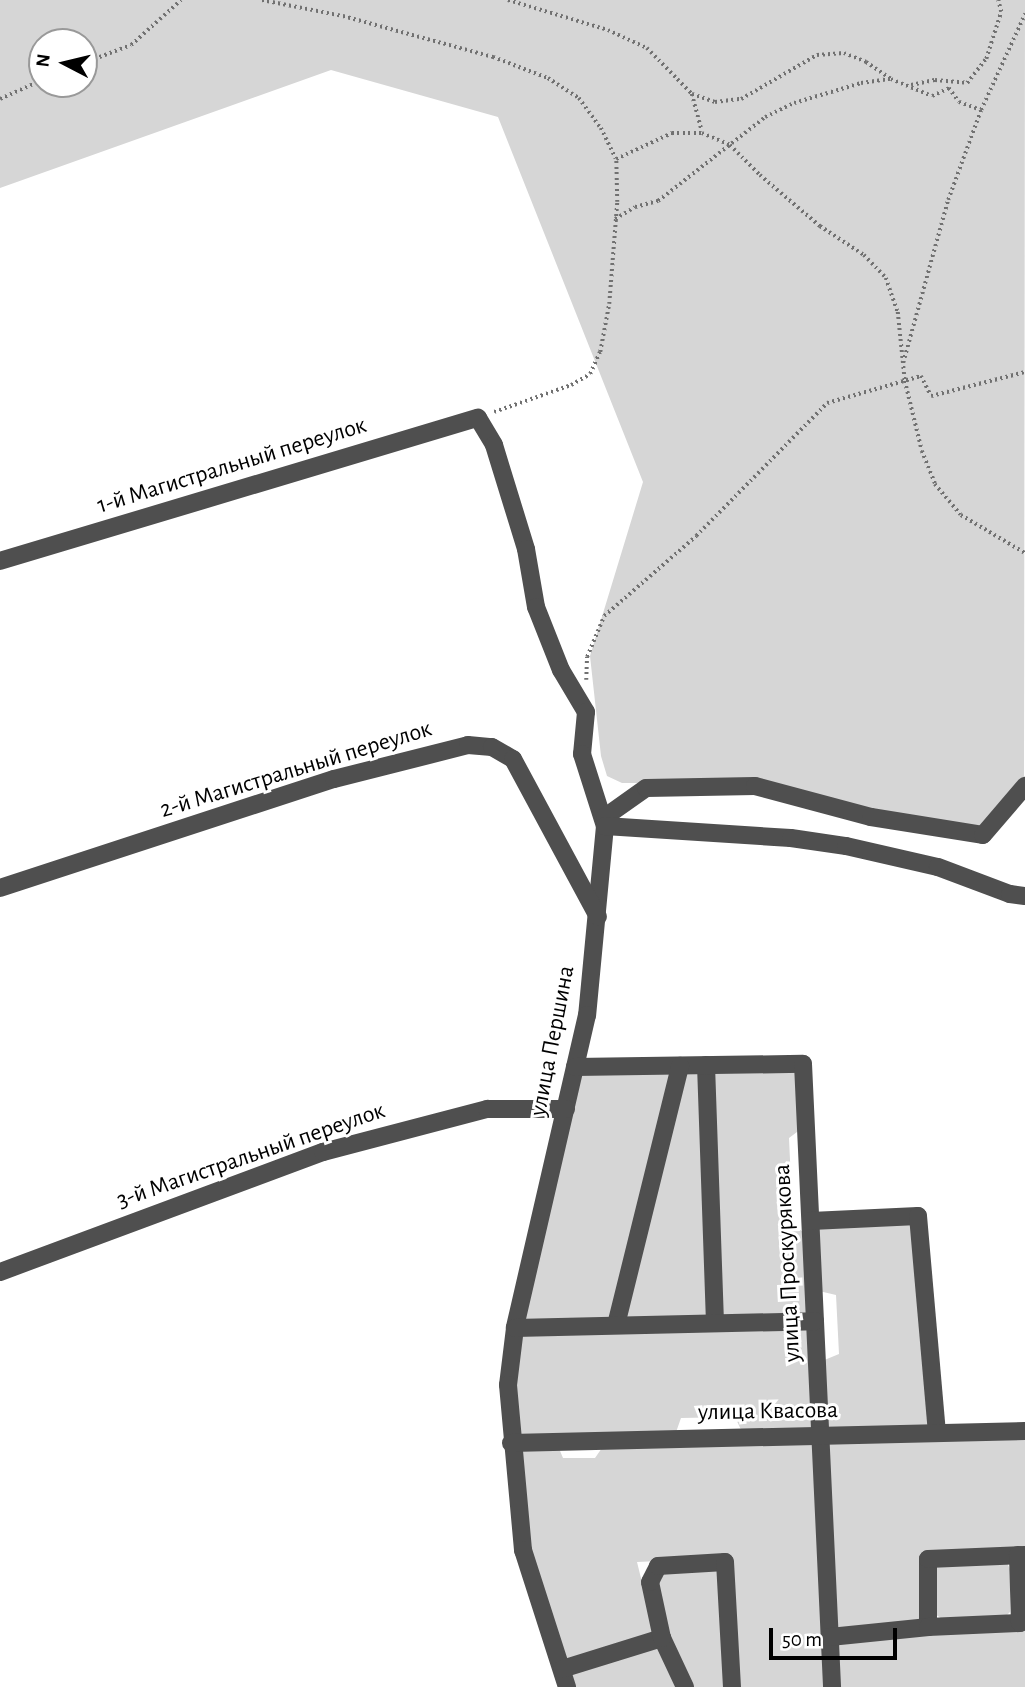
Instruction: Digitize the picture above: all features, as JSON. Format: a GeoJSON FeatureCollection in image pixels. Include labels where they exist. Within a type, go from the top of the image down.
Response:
{"type":"FeatureCollection","features":[{"type":"Feature","properties":{"kind":"street","name":"1-й Магистральный переулок"},"geometry":{"type":"LineString","coordinates":[[0,561],[478,418]]}},
{"type":"Feature","properties":{"kind":"street"},"geometry":{"type":"LineString","coordinates":[[478,418],[494,445],[526,549],[536,607],[561,670],[586,712]]}},
{"type":"Feature","properties":{"kind":"street","name":"улица Першина"},"geometry":{"type":"LineString","coordinates":[[567,1687],[523,1550],[511,1443],[508,1385],[515,1328],[587,1015],[599,918],[605,822],[582,754],[586,712]]}},
{"type":"Feature","properties":{"kind":"street","name":"2-й Магистральный переулок"},"geometry":{"type":"LineString","coordinates":[[0,888],[334,779],[468,745],[492,747],[513,759],[599,918]]}},
{"type":"Feature","properties":{"kind":"street"},"geometry":{"type":"LineString","coordinates":[[605,822],[646,788],[755,786],[871,817],[983,835],[1025,786]]}},
{"type":"Feature","properties":{"kind":"street"},"geometry":{"type":"LineString","coordinates":[[605,822],[791,838],[846,846],[938,867],[1010,894],[1025,896]]}},
{"type":"Feature","properties":{"kind":"street","name":"улица Проскурякова"},"geometry":{"type":"LineString","coordinates":[[575,1067],[803,1064],[832,1687]]}},
{"type":"Feature","properties":{"kind":"street"},"geometry":{"type":"LineString","coordinates":[[706,1065],[715,1323]]}},
{"type":"Feature","properties":{"kind":"street"},"geometry":{"type":"LineString","coordinates":[[616,1325],[680,1066]]}},
{"type":"Feature","properties":{"kind":"street","name":"3-й Магистральный переулок"},"geometry":{"type":"LineString","coordinates":[[0,1272],[323,1152],[486,1109],[566,1109]]}},
{"type":"Feature","properties":{"kind":"street"},"geometry":{"type":"LineString","coordinates":[[811,1221],[918,1216],[937,1432]]}},
{"type":"Feature","properties":{"kind":"street"},"geometry":{"type":"LineString","coordinates":[[515,1328],[815,1321]]}},
{"type":"Feature","properties":{"kind":"street","name":"улица Квасова"},"geometry":{"type":"LineString","coordinates":[[511,1443],[1025,1431]]}},
{"type":"Feature","properties":{"kind":"street"},"geometry":{"type":"LineString","coordinates":[[830,1637],[928,1627],[1020,1623],[1022,1555],[928,1559],[928,1627]]}},
{"type":"Feature","properties":{"kind":"street"},"geometry":{"type":"LineString","coordinates":[[685,1687],[662,1638],[650,1582],[658,1566],[725,1562],[732,1687]]}},
{"type":"Feature","properties":{"kind":"street"},"geometry":{"type":"LineString","coordinates":[[562,1669],[662,1638]]}},
{"type":"Feature","properties":{"kind":"path"},"geometry":{"type":"LineString","coordinates":[[98,58],[131,45],[181,0]]}},
{"type":"Feature","properties":{"kind":"path"},"geometry":{"type":"LineString","coordinates":[[262,0],[343,16],[493,57],[548,78],[579,98],[601,128],[615,159],[615,219],[610,304],[600,352],[590,374],[570,385],[478,418]]}},
{"type":"Feature","properties":{"kind":"path"},"geometry":{"type":"LineString","coordinates":[[508,0],[608,30],[647,48],[692,94],[715,102],[741,99],[817,55],[844,53],[866,62],[891,79],[911,85],[921,94],[932,96],[950,88],[959,102],[981,110]]}},
{"type":"Feature","properties":{"kind":"path"},"geometry":{"type":"LineString","coordinates":[[911,85],[935,80],[967,83],[986,59],[1001,12],[998,0]]}},
{"type":"Feature","properties":{"kind":"path"},"geometry":{"type":"LineString","coordinates":[[903,365],[948,200],[981,110],[1025,14]]}},
{"type":"Feature","properties":{"kind":"path"},"geometry":{"type":"LineString","coordinates":[[615,219],[635,207],[659,201],[765,117],[794,103],[861,83],[891,79]]}},
{"type":"Feature","properties":{"kind":"path"},"geometry":{"type":"LineString","coordinates":[[0,99],[28,86]]}},
{"type":"Feature","properties":{"kind":"path"},"geometry":{"type":"LineString","coordinates":[[692,94],[702,134]]}},
{"type":"Feature","properties":{"kind":"path"},"geometry":{"type":"LineString","coordinates":[[615,159],[672,133],[702,134],[730,145],[760,175],[820,226],[864,255],[886,278],[898,312],[905,381],[922,451],[935,484],[961,515],[1025,552]]}},
{"type":"Feature","properties":{"kind":"path"},"geometry":{"type":"LineString","coordinates":[[586,712],[587,657],[604,616],[696,536],[827,404],[921,376],[931,396],[1025,372]]}},
{"type":"Feature","properties":{"kind":"shaded area"},"geometry":{"type":"Polygon","coordinates":[[[0,0],[1025,0],[1024,779],[984,829],[872,812],[755,783],[622,783],[607,776],[601,756],[590,656],[643,482],[498,117],[331,70],[0,188],[0,0]]]}},
{"type":"Feature","properties":{"kind":"shaded area"},"geometry":{"type":"Polygon","coordinates":[[[700,1069],[707,1316],[624,1319],[685,1070],[700,1069]]]}},
{"type":"Feature","properties":{"kind":"shaded area"},"geometry":{"type":"Polygon","coordinates":[[[710,1069],[798,1069],[801,1129],[789,1138],[793,1225],[806,1234],[809,1317],[718,1320],[710,1069]]]}},
{"type":"Feature","properties":{"kind":"shaded area"},"geometry":{"type":"Polygon","coordinates":[[[675,1070],[613,1321],[521,1324],[580,1071],[675,1070]]]}},
{"type":"Feature","properties":{"kind":"shaded area"},"geometry":{"type":"Polygon","coordinates":[[[913,1220],[932,1428],[825,1432],[822,1361],[839,1354],[836,1295],[819,1291],[816,1225],[913,1220]]]}},
{"type":"Feature","properties":{"kind":"shaded area"},"geometry":{"type":"Polygon","coordinates":[[[810,1325],[815,1432],[743,1434],[735,1417],[681,1418],[675,1435],[517,1439],[512,1385],[519,1333],[810,1325]]]}},
{"type":"Feature","properties":{"kind":"shaded area"},"geometry":{"type":"Polygon","coordinates":[[[1025,1436],[1025,1553],[925,1557],[926,1624],[834,1634],[825,1439],[1025,1436]]]}},
{"type":"Feature","properties":{"kind":"shaded area"},"geometry":{"type":"Polygon","coordinates":[[[817,1440],[829,1687],[735,1687],[728,1558],[637,1562],[655,1635],[564,1662],[527,1549],[517,1447],[558,1446],[563,1458],[595,1458],[604,1445],[817,1440]]]}},
{"type":"Feature","properties":{"kind":"shaded area"},"geometry":{"type":"Polygon","coordinates":[[[1025,1558],[1025,1687],[836,1687],[834,1640],[1023,1625],[1025,1558]]]}},
{"type":"Feature","properties":{"kind":"shaded area"},"geometry":{"type":"Polygon","coordinates":[[[1007,1563],[1010,1569],[1010,1612],[1004,1618],[942,1619],[935,1614],[935,1568],[940,1564],[1007,1563]]]}},
{"type":"Feature","properties":{"kind":"shaded area"},"geometry":{"type":"Polygon","coordinates":[[[718,1568],[726,1687],[692,1687],[668,1637],[657,1582],[663,1572],[718,1568]]]}},
{"type":"Feature","properties":{"kind":"shaded area"},"geometry":{"type":"Polygon","coordinates":[[[659,1645],[679,1687],[572,1687],[567,1672],[659,1645]]]}}]}
